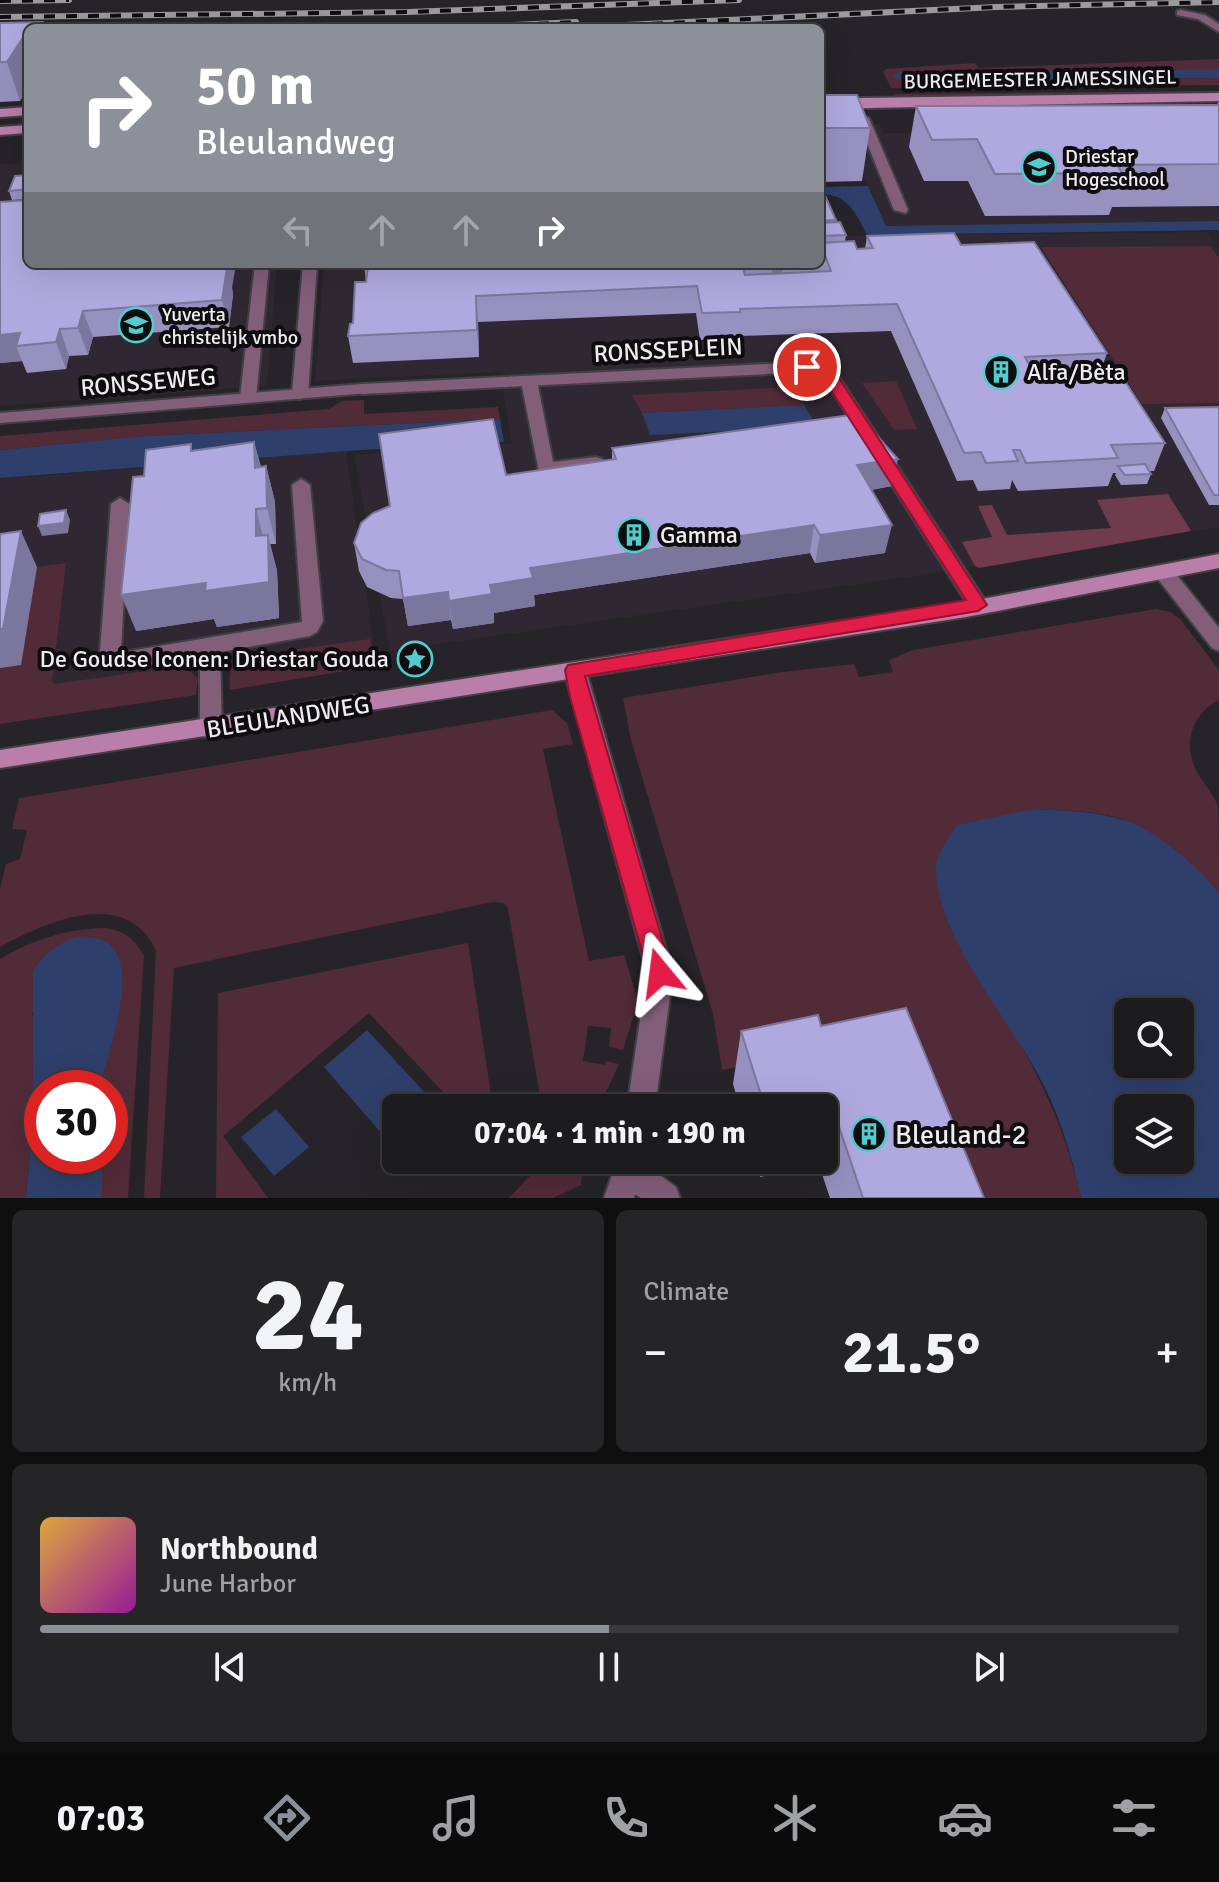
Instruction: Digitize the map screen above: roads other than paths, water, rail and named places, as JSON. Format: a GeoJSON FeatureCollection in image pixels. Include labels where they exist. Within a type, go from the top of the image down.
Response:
{"type":"FeatureCollection","features":[{"type":"Feature","properties":{"kind":"main road","name":"BURGEMEESTER JAMESSINGEL"},"geometry":{"type":"LineString","coordinates":[[863,110],[1219,97]]}},
{"type":"Feature","properties":{"kind":"main road","name":"BURGEMEESTER JAMESSINGEL"},"geometry":{"type":"LineString","coordinates":[[824,107],[863,110],[1219,107]]}},
{"type":"Feature","properties":{"kind":"main road"},"geometry":{"type":"LineString","coordinates":[[0,113],[24,111]]}},
{"type":"Feature","properties":{"kind":"main road"},"geometry":{"type":"LineString","coordinates":[[0,131],[24,129]]}},
{"type":"Feature","properties":{"kind":"main road","name":"BLEULANDWEG"},"geometry":{"type":"LineString","coordinates":[[0,759],[211,730],[1165,574],[1219,561]]}},
{"type":"Feature","properties":{"kind":"street"},"geometry":{"type":"LineString","coordinates":[[1181,13],[1201,17],[1216,28]]}},
{"type":"Feature","properties":{"kind":"street"},"geometry":{"type":"LineString","coordinates":[[863,110],[901,210]]}},
{"type":"Feature","properties":{"kind":"street"},"geometry":{"type":"LineString","coordinates":[[248,398],[262,268]]}},
{"type":"Feature","properties":{"kind":"street"},"geometry":{"type":"LineString","coordinates":[[300,394],[310,268]]}},
{"type":"Feature","properties":{"kind":"street","name":"RONSSEPLEIN"},"geometry":{"type":"LineString","coordinates":[[362,389],[807,367],[828,372],[863,437],[978,605]]}},
{"type":"Feature","properties":{"kind":"street"},"geometry":{"type":"LineString","coordinates":[[529,381],[545,468],[607,462]]}},
{"type":"Feature","properties":{"kind":"street","name":"RONSSEWEG"},"geometry":{"type":"LineString","coordinates":[[0,418],[362,389]]}},
{"type":"Feature","properties":{"kind":"street"},"geometry":{"type":"LineString","coordinates":[[120,504],[110,652],[115,658],[124,660],[303,631],[310,627],[313,621],[301,485]]}},
{"type":"Feature","properties":{"kind":"street"},"geometry":{"type":"LineString","coordinates":[[1165,574],[1219,643]]}},
{"type":"Feature","properties":{"kind":"street"},"geometry":{"type":"LineString","coordinates":[[210,647],[211,730]]}},
{"type":"Feature","properties":{"kind":"street"},"geometry":{"type":"LineString","coordinates":[[575,670],[580,697],[660,973],[643,1094]]}},
{"type":"Feature","properties":{"kind":"street"},"geometry":{"type":"LineString","coordinates":[[626,1176],[665,1198]]}},
{"type":"Feature","properties":{"kind":"water"},"geometry":{"type":"Polygon","coordinates":[[[1219,69],[1219,78],[900,80],[893,76],[899,72],[1219,69]]]}},
{"type":"Feature","properties":{"kind":"water"},"geometry":{"type":"Polygon","coordinates":[[[868,186],[886,226],[1219,221],[1219,230],[867,235],[850,206],[838,197],[824,194],[824,187],[868,186]]]}},
{"type":"Feature","properties":{"kind":"water"},"geometry":{"type":"Polygon","coordinates":[[[804,405],[817,427],[650,435],[642,413],[804,405]]]}},
{"type":"Feature","properties":{"kind":"water"},"geometry":{"type":"Polygon","coordinates":[[[500,419],[504,442],[0,478],[0,450],[146,436],[500,419]]]}},
{"type":"Feature","properties":{"kind":"water"},"geometry":{"type":"Polygon","coordinates":[[[1035,809],[1081,812],[1105,815],[1139,826],[1164,842],[1211,883],[1219,893],[1219,1198],[1081,1198],[1063,1133],[1044,1086],[975,974],[948,921],[936,869],[940,853],[957,825],[1035,809]]]}},
{"type":"Feature","properties":{"kind":"water"},"geometry":{"type":"Polygon","coordinates":[[[77,937],[102,940],[115,950],[121,966],[120,1008],[105,1070],[33,1070],[33,971],[42,959],[77,937]]]}},
{"type":"Feature","properties":{"kind":"water"},"geometry":{"type":"Polygon","coordinates":[[[367,1030],[426,1094],[382,1094],[382,1134],[324,1067],[367,1030]]]}},
{"type":"Feature","properties":{"kind":"water"},"geometry":{"type":"Polygon","coordinates":[[[276,1109],[309,1147],[274,1176],[241,1137],[276,1109]]]}},
{"type":"Feature","properties":{"kind":"water"},"geometry":{"type":"Polygon","coordinates":[[[28,1174],[102,1174],[102,1198],[26,1198],[28,1174]]]}},
{"type":"Feature","properties":{"kind":"railway"},"geometry":{"type":"LineString","coordinates":[[0,1],[69,0]]}},
{"type":"Feature","properties":{"kind":"railway"},"geometry":{"type":"LineString","coordinates":[[0,17],[408,12],[739,0]]}},
{"type":"Feature","properties":{"kind":"railway"},"geometry":{"type":"LineString","coordinates":[[646,24],[996,7],[1219,2]]}},
{"type":"Feature","properties":{"kind":"railway"},"geometry":{"type":"LineString","coordinates":[[534,24],[576,22]]}},
{"type":"Feature","properties":{"kind":"place","name":"Driestar Hogeschool"},"geometry":{"type":"Point","coordinates":[1039,167]}},
{"type":"Feature","properties":{"kind":"place","name":"Yuverta christelijk vmbo"},"geometry":{"type":"Point","coordinates":[136,325]}},
{"type":"Feature","properties":{"kind":"place","name":"Alfa/Bèta"},"geometry":{"type":"Point","coordinates":[1001,372]}},
{"type":"Feature","properties":{"kind":"place","name":"Gamma"},"geometry":{"type":"Point","coordinates":[634,535]}},
{"type":"Feature","properties":{"kind":"place","name":"De Goudse Iconen: Driestar Gouda"},"geometry":{"type":"Point","coordinates":[415,659]}},
{"type":"Feature","properties":{"kind":"place","name":"Bleuland-2"},"geometry":{"type":"Point","coordinates":[869,1134]}}]}
